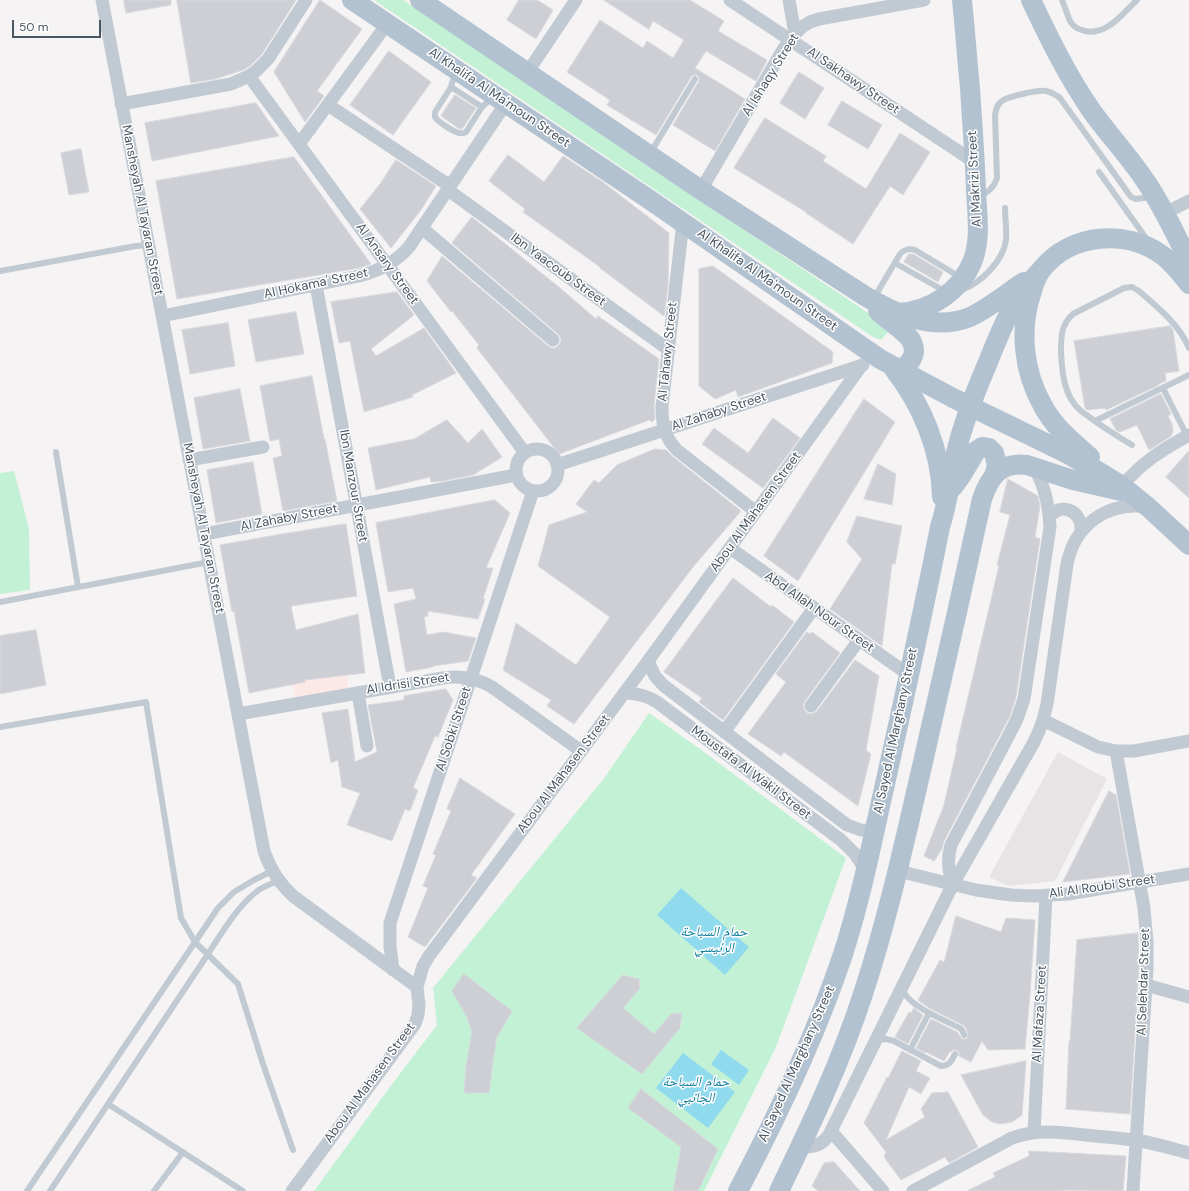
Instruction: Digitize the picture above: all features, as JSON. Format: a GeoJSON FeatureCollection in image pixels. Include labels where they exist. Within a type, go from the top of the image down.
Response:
{"type":"FeatureCollection","features":[{"type":"Feature","properties":{"kind":"main road","name":"Al Khalifa Al Ma'moun Street"},"geometry":{"type":"LineString","coordinates":[[352,0],[387,24],[453,78],[495,102],[683,222],[883,365],[1066,453],[1122,487],[1169,525],[1189,545]]}},
{"type":"Feature","properties":{"kind":"main road"},"geometry":{"type":"LineString","coordinates":[[420,0],[701,190],[869,298],[908,318],[932,322],[945,322],[969,317],[980,312],[1041,270],[1059,254],[1070,247],[1093,239],[1118,238],[1130,240],[1153,249],[1173,264],[1189,284]]}},
{"type":"Feature","properties":{"kind":"main road","name":"Al Makrizi Street"},"geometry":{"type":"LineString","coordinates":[[897,313],[908,312],[929,306],[939,301],[957,285],[968,270],[976,250],[978,229],[976,163],[962,0]]}},
{"type":"Feature","properties":{"kind":"main road"},"geometry":{"type":"LineString","coordinates":[[1031,0],[1054,49],[1080,92],[1104,128],[1139,172],[1155,196],[1189,261]]}},
{"type":"Feature","properties":{"kind":"main road"},"geometry":{"type":"LineString","coordinates":[[1041,270],[1029,300],[1024,331],[1024,347],[1030,378],[1052,420],[1062,432],[1122,487]]}},
{"type":"Feature","properties":{"kind":"main road","name":"Al Sayed Al Marghany Street"},"geometry":{"type":"LineString","coordinates":[[738,1191],[781,1107],[821,1014],[848,938],[875,831],[940,528],[950,491],[957,451],[970,406],[1010,310],[1024,289],[1041,270]]}},
{"type":"Feature","properties":{"kind":"main road"},"geometry":{"type":"LineString","coordinates":[[869,298],[884,317],[909,337],[912,341],[914,350],[912,359],[906,366],[883,365]]}},
{"type":"Feature","properties":{"kind":"main road"},"geometry":{"type":"LineString","coordinates":[[883,365],[912,394],[933,442],[940,476],[942,510],[940,528]]}},
{"type":"Feature","properties":{"kind":"main road"},"geometry":{"type":"LineString","coordinates":[[778,1191],[801,1146],[838,1061],[858,1010],[880,939],[898,871],[982,499],[987,486],[995,473],[997,465],[994,453],[989,448],[979,448],[962,476],[950,491]]}},
{"type":"Feature","properties":{"kind":"main road"},"geometry":{"type":"LineString","coordinates":[[995,473],[1014,465],[1027,465],[1073,480],[1122,487]]}},
{"type":"Feature","properties":{"kind":"street","name":"Mansheyah Al Tayaran Street"},"geometry":{"type":"LineString","coordinates":[[102,0],[261,841],[266,857],[275,876],[293,896],[417,987]]}},
{"type":"Feature","properties":{"kind":"street"},"geometry":{"type":"LineString","coordinates":[[122,104],[231,84],[250,76],[268,59],[306,0]]}},
{"type":"Feature","properties":{"kind":"street"},"geometry":{"type":"LineString","coordinates":[[527,73],[576,0]]}},
{"type":"Feature","properties":{"kind":"street","name":"Al Sakhawy Street"},"geometry":{"type":"LineString","coordinates":[[730,0],[792,37],[976,163]]}},
{"type":"Feature","properties":{"kind":"street"},"geometry":{"type":"LineString","coordinates":[[788,0],[792,37]]}},
{"type":"Feature","properties":{"kind":"street","name":"Al Ishaqy Street"},"geometry":{"type":"LineString","coordinates":[[701,190],[792,37],[802,27],[818,19],[924,0]]}},
{"type":"Feature","properties":{"kind":"street"},"geometry":{"type":"LineString","coordinates":[[299,144],[387,24]]}},
{"type":"Feature","properties":{"kind":"street","name":"Al Ansary Street"},"geometry":{"type":"LineString","coordinates":[[250,76],[525,452]]}},
{"type":"Feature","properties":{"kind":"street","name":"Al Hokama' Street"},"geometry":{"type":"LineString","coordinates":[[162,316],[369,274],[388,266],[409,247],[449,188],[495,102]]}},
{"type":"Feature","properties":{"kind":"street","name":"Ibn Yaacoub Street"},"geometry":{"type":"LineString","coordinates":[[328,105],[449,188],[668,350]]}},
{"type":"Feature","properties":{"kind":"street"},"geometry":{"type":"LineString","coordinates":[[1164,214],[1189,200]]}},
{"type":"Feature","properties":{"kind":"street","name":"Al Tahawy Street"},"geometry":{"type":"LineString","coordinates":[[683,222],[662,406],[664,430],[669,441],[677,450],[756,512]]}},
{"type":"Feature","properties":{"kind":"street"},"geometry":{"type":"LineString","coordinates":[[422,228],[553,340]]}},
{"type":"Feature","properties":{"kind":"street","name":"Ibn Manzour Street"},"geometry":{"type":"LineString","coordinates":[[316,285],[390,687]]}},
{"type":"Feature","properties":{"kind":"street","name":"Al Zahaby Street"},"geometry":{"type":"LineString","coordinates":[[557,465],[664,430],[883,365]]}},
{"type":"Feature","properties":{"kind":"street","name":"Abou Al Mahasen Street"},"geometry":{"type":"LineString","coordinates":[[292,1191],[415,1024],[419,1005],[417,987],[423,966],[429,956],[648,661],[756,512],[883,365]]}},
{"type":"Feature","properties":{"kind":"street"},"geometry":{"type":"LineString","coordinates":[[1122,487],[1133,473],[1146,462],[1188,435]]}},
{"type":"Feature","properties":{"kind":"street"},"geometry":{"type":"LineString","coordinates":[[190,460],[263,447]]}},
{"type":"Feature","properties":{"kind":"street"},"geometry":{"type":"LineString","coordinates":[[536,449],[547,452],[555,460],[557,465],[557,477],[550,487],[539,491],[533,491],[524,487],[518,480],[515,470],[518,460],[525,452],[536,449]]}},
{"type":"Feature","properties":{"kind":"street"},"geometry":{"type":"LineString","coordinates":[[954,884],[948,868],[951,845],[1010,733],[1022,706],[1042,584],[1050,516],[1045,490],[1034,467]]}},
{"type":"Feature","properties":{"kind":"street","name":"Al Zahaby Street"},"geometry":{"type":"LineString","coordinates":[[204,534],[516,475]]}},
{"type":"Feature","properties":{"kind":"street","name":"Al Sobki Street"},"geometry":{"type":"LineString","coordinates":[[393,970],[390,946],[390,923],[533,491]]}},
{"type":"Feature","properties":{"kind":"street"},"geometry":{"type":"LineString","coordinates":[[801,1146],[813,1146],[827,1138],[954,884],[1034,742],[1043,720],[1047,704],[1069,558],[1072,547],[1081,532],[1095,519],[1111,510],[1130,506],[1148,507]]}},
{"type":"Feature","properties":{"kind":"street"},"geometry":{"type":"LineString","coordinates":[[1050,516],[1054,511],[1061,509],[1073,512],[1080,519],[1082,525],[1081,532]]}},
{"type":"Feature","properties":{"kind":"street","name":"Abd Allah Nour Street"},"geometry":{"type":"LineString","coordinates":[[730,548],[909,675]]}},
{"type":"Feature","properties":{"kind":"street"},"geometry":{"type":"LineString","coordinates":[[724,732],[814,608]]}},
{"type":"Feature","properties":{"kind":"street"},"geometry":{"type":"LineString","coordinates":[[811,706],[859,640]]}},
{"type":"Feature","properties":{"kind":"street","name":"Moustafa Al Wakil Street"},"geometry":{"type":"LineString","coordinates":[[648,661],[655,676],[663,685],[848,825],[860,830],[875,831]]}},
{"type":"Feature","properties":{"kind":"street","name":"Al Idrisi Street"},"geometry":{"type":"LineString","coordinates":[[238,714],[450,677],[471,678],[492,687],[581,751]]}},
{"type":"Feature","properties":{"kind":"street"},"geometry":{"type":"LineString","coordinates":[[358,693],[367,746]]}},
{"type":"Feature","properties":{"kind":"street","name":"Moustafa Al Wakil Street"},"geometry":{"type":"LineString","coordinates":[[624,693],[643,695],[657,702],[841,840],[855,854],[866,871]]}},
{"type":"Feature","properties":{"kind":"street"},"geometry":{"type":"LineString","coordinates":[[1043,720],[1098,747],[1116,752],[1134,751],[1189,742]]}},
{"type":"Feature","properties":{"kind":"street","name":"Al Selehdar Street"},"geometry":{"type":"LineString","coordinates":[[1116,752],[1140,882],[1147,934],[1148,960],[1133,1191]]}},
{"type":"Feature","properties":{"kind":"street"},"geometry":{"type":"LineString","coordinates":[[954,840],[973,850]]}},
{"type":"Feature","properties":{"kind":"street","name":"Ali Al Roubi Street"},"geometry":{"type":"LineString","coordinates":[[898,871],[976,890],[1046,896],[1068,894],[1189,874]]}},
{"type":"Feature","properties":{"kind":"street","name":"Al Mafaza Street"},"geometry":{"type":"LineString","coordinates":[[1034,1132],[1046,896]]}},
{"type":"Feature","properties":{"kind":"street"},"geometry":{"type":"LineString","coordinates":[[1146,985],[1189,997]]}},
{"type":"Feature","properties":{"kind":"street"},"geometry":{"type":"LineString","coordinates":[[831,1131],[883,1191]]}},
{"type":"Feature","properties":{"kind":"street"},"geometry":{"type":"LineString","coordinates":[[913,1191],[1012,1138],[1034,1132],[1052,1132],[1136,1141],[1189,1153]]}},
{"type":"Feature","properties":{"kind":"lane"},"geometry":{"type":"LineString","coordinates":[[1062,0],[1073,25],[1082,30],[1091,32],[1101,30],[1114,23],[1137,0]]}},
{"type":"Feature","properties":{"kind":"lane"},"geometry":{"type":"LineString","coordinates":[[453,78],[435,112],[435,117],[458,133],[466,132],[495,102]]}},
{"type":"Feature","properties":{"kind":"lane"},"geometry":{"type":"LineString","coordinates":[[649,155],[695,79]]}},
{"type":"Feature","properties":{"kind":"lane"},"geometry":{"type":"LineString","coordinates":[[977,198],[991,190],[997,178],[995,115],[997,105],[1008,98],[1042,91],[1052,93],[1060,98],[1131,197],[1136,199],[1155,196]]}},
{"type":"Feature","properties":{"kind":"lane"},"geometry":{"type":"LineString","coordinates":[[1099,172],[1153,249]]}},
{"type":"Feature","properties":{"kind":"lane"},"geometry":{"type":"LineString","coordinates":[[869,298],[903,250],[911,248],[957,285],[959,291],[967,288],[984,276],[1002,253],[1006,238],[1005,208]]}},
{"type":"Feature","properties":{"kind":"lane"},"geometry":{"type":"LineString","coordinates":[[0,271],[148,245]]}},
{"type":"Feature","properties":{"kind":"lane"},"geometry":{"type":"LineString","coordinates":[[895,263],[941,289],[957,285]]}},
{"type":"Feature","properties":{"kind":"lane"},"geometry":{"type":"LineString","coordinates":[[1132,445],[1080,411],[1065,386],[1062,374],[1061,343],[1062,331],[1066,321],[1073,314],[1124,288],[1132,287],[1136,288],[1177,327],[1189,348]]}},
{"type":"Feature","properties":{"kind":"lane"},"geometry":{"type":"LineString","coordinates":[[1095,421],[1189,375]]}},
{"type":"Feature","properties":{"kind":"lane"},"geometry":{"type":"LineString","coordinates":[[1163,388],[1188,435]]}},
{"type":"Feature","properties":{"kind":"lane"},"geometry":{"type":"LineString","coordinates":[[56,452],[78,587]]}},
{"type":"Feature","properties":{"kind":"lane"},"geometry":{"type":"LineString","coordinates":[[0,602],[209,562]]}},
{"type":"Feature","properties":{"kind":"lane"},"geometry":{"type":"LineString","coordinates":[[0,727],[146,702],[181,918],[195,942],[238,984],[263,1064],[293,1150]]}},
{"type":"Feature","properties":{"kind":"lane"},"geometry":{"type":"LineString","coordinates":[[26,1191],[218,908],[234,892],[254,880],[275,876]]}},
{"type":"Feature","properties":{"kind":"lane"},"geometry":{"type":"LineString","coordinates":[[50,1191],[232,920],[256,892],[275,876]]}},
{"type":"Feature","properties":{"kind":"lane"},"geometry":{"type":"LineString","coordinates":[[902,989],[908,1000],[960,1028],[964,1035]]}},
{"type":"Feature","properties":{"kind":"lane"},"geometry":{"type":"LineString","coordinates":[[910,1050],[929,1012]]}},
{"type":"Feature","properties":{"kind":"lane"},"geometry":{"type":"LineString","coordinates":[[875,1040],[891,1040],[941,1066],[950,1063],[955,1054]]}},
{"type":"Feature","properties":{"kind":"lane"},"geometry":{"type":"LineString","coordinates":[[108,1104],[243,1191]]}},
{"type":"Feature","properties":{"kind":"lane"},"geometry":{"type":"LineString","coordinates":[[154,1191],[183,1152]]}},
{"type":"Feature","properties":{"kind":"shaded area"},"geometry":{"type":"Polygon","coordinates":[[[341,637],[349,692],[296,701],[285,648],[341,637]]]}},
{"type":"Feature","properties":{"kind":"shaded area"},"geometry":{"type":"Polygon","coordinates":[[[1058,752],[1107,779],[1055,881],[1008,886],[989,877],[1058,752]]]}},
{"type":"Feature","properties":{"kind":"green space"},"geometry":{"type":"Polygon","coordinates":[[[374,0],[403,0],[874,317],[885,325],[888,332],[881,340],[873,337],[374,0]]]}},
{"type":"Feature","properties":{"kind":"green space"},"geometry":{"type":"Polygon","coordinates":[[[14,471],[29,529],[30,590],[0,594],[0,473],[14,471]]]}},
{"type":"Feature","properties":{"kind":"green space"},"geometry":{"type":"Polygon","coordinates":[[[649,713],[700,749],[846,858],[776,1047],[704,1191],[314,1191],[437,1025],[433,988],[605,777],[649,713]]]}},
{"type":"Feature","properties":{"kind":"water","name":"حمام السباحة الرئيسي"},"geometry":{"type":"Polygon","coordinates":[[[681,888],[749,947],[725,975],[657,915],[681,888]]]}},
{"type":"Feature","properties":{"kind":"water"},"geometry":{"type":"Polygon","coordinates":[[[721,1050],[749,1070],[739,1085],[711,1064],[721,1050]]]}},
{"type":"Feature","properties":{"kind":"water","name":"حمام السباحة الجانبي"},"geometry":{"type":"Polygon","coordinates":[[[683,1053],[735,1092],[708,1128],[656,1088],[683,1053]]]}},
{"type":"Feature","properties":{"kind":"building"},"geometry":{"type":"Polygon","coordinates":[[[124,0],[171,0],[171,5],[126,13],[124,0]]]}},
{"type":"Feature","properties":{"kind":"building"},"geometry":{"type":"Polygon","coordinates":[[[177,0],[296,0],[262,54],[250,66],[243,70],[215,79],[191,83],[177,0]]]}},
{"type":"Feature","properties":{"kind":"building"},"geometry":{"type":"Polygon","coordinates":[[[320,0],[362,29],[317,91],[324,96],[305,122],[274,72],[320,0]]]}},
{"type":"Feature","properties":{"kind":"building"},"geometry":{"type":"Polygon","coordinates":[[[519,0],[537,0],[553,10],[536,39],[507,20],[519,0]]]}},
{"type":"Feature","properties":{"kind":"building"},"geometry":{"type":"Polygon","coordinates":[[[604,0],[690,0],[724,21],[718,31],[767,60],[756,81],[706,51],[695,68],[745,99],[715,151],[673,125],[699,81],[699,77],[697,75],[693,75],[691,77],[656,135],[607,105],[610,100],[567,72],[600,20],[643,48],[647,41],[673,58],[684,40],[653,21],[649,29],[604,0]]]}},
{"type":"Feature","properties":{"kind":"building"},"geometry":{"type":"Polygon","coordinates":[[[389,51],[431,82],[393,135],[350,105],[389,51]]]}},
{"type":"Feature","properties":{"kind":"building"},"geometry":{"type":"Polygon","coordinates":[[[799,72],[824,88],[805,119],[780,103],[799,72]]]}},
{"type":"Feature","properties":{"kind":"building"},"geometry":{"type":"Polygon","coordinates":[[[455,95],[476,108],[462,129],[458,128],[441,116],[455,95]]]}},
{"type":"Feature","properties":{"kind":"building"},"geometry":{"type":"Polygon","coordinates":[[[842,101],[882,125],[868,149],[828,125],[842,101]]]}},
{"type":"Feature","properties":{"kind":"building"},"geometry":{"type":"Polygon","coordinates":[[[256,103],[279,136],[152,161],[145,123],[256,103]]]}},
{"type":"Feature","properties":{"kind":"building"},"geometry":{"type":"Polygon","coordinates":[[[765,118],[826,156],[823,161],[866,189],[900,133],[930,152],[903,195],[890,186],[853,244],[806,212],[734,168],[765,118]]]}},
{"type":"Feature","properties":{"kind":"building"},"geometry":{"type":"Polygon","coordinates":[[[81,149],[89,192],[69,195],[61,153],[81,149]]]}},
{"type":"Feature","properties":{"kind":"building"},"geometry":{"type":"Polygon","coordinates":[[[508,155],[544,182],[563,156],[604,183],[669,233],[668,286],[664,316],[600,267],[523,212],[525,209],[489,181],[508,155]]]}},
{"type":"Feature","properties":{"kind":"building"},"geometry":{"type":"Polygon","coordinates":[[[294,157],[371,264],[359,268],[177,299],[156,181],[294,157]]]}},
{"type":"Feature","properties":{"kind":"building"},"geometry":{"type":"Polygon","coordinates":[[[396,160],[436,186],[421,210],[391,248],[360,209],[380,184],[396,160]]]}},
{"type":"Feature","properties":{"kind":"building"},"geometry":{"type":"Polygon","coordinates":[[[472,217],[596,319],[598,316],[659,359],[654,405],[655,419],[652,422],[649,420],[559,454],[477,348],[479,345],[427,281],[442,256],[548,346],[555,348],[559,345],[561,338],[558,334],[452,243],[472,217]]]}},
{"type":"Feature","properties":{"kind":"building"},"geometry":{"type":"Polygon","coordinates":[[[909,254],[913,254],[943,272],[938,282],[904,262],[909,254]]]}},
{"type":"Feature","properties":{"kind":"building"},"geometry":{"type":"Polygon","coordinates":[[[713,266],[833,352],[832,363],[738,397],[736,390],[715,399],[699,386],[699,269],[713,266]]]}},
{"type":"Feature","properties":{"kind":"building"},"geometry":{"type":"Polygon","coordinates":[[[397,292],[414,315],[371,349],[376,356],[424,328],[456,373],[412,395],[413,397],[364,412],[350,341],[339,343],[331,302],[397,292]]]}},
{"type":"Feature","properties":{"kind":"building"},"geometry":{"type":"Polygon","coordinates":[[[296,312],[304,354],[256,362],[248,320],[296,312]]]}},
{"type":"Feature","properties":{"kind":"building"},"geometry":{"type":"Polygon","coordinates":[[[228,323],[235,366],[190,374],[182,330],[228,323]]]}},
{"type":"Feature","properties":{"kind":"building"},"geometry":{"type":"Polygon","coordinates":[[[1170,326],[1173,330],[1179,371],[1165,373],[1166,381],[1106,410],[1105,408],[1087,410],[1085,408],[1074,341],[1170,326]]]}},
{"type":"Feature","properties":{"kind":"building"},"geometry":{"type":"Polygon","coordinates":[[[312,376],[337,501],[283,511],[273,458],[282,456],[279,439],[270,441],[260,386],[312,376]]]}},
{"type":"Feature","properties":{"kind":"building"},"geometry":{"type":"Polygon","coordinates":[[[240,389],[250,441],[203,449],[194,398],[240,389]]]}},
{"type":"Feature","properties":{"kind":"building"},"geometry":{"type":"Polygon","coordinates":[[[1161,394],[1171,414],[1168,416],[1172,424],[1173,431],[1171,436],[1149,450],[1137,425],[1120,432],[1116,430],[1110,419],[1161,394]]]}},
{"type":"Feature","properties":{"kind":"building"},"geometry":{"type":"Polygon","coordinates":[[[864,399],[895,422],[798,581],[764,556],[864,399]]]}},
{"type":"Feature","properties":{"kind":"building"},"geometry":{"type":"Polygon","coordinates":[[[773,418],[800,438],[763,488],[702,444],[714,428],[748,453],[773,418]]]}},
{"type":"Feature","properties":{"kind":"building"},"geometry":{"type":"Polygon","coordinates":[[[447,420],[468,443],[482,429],[502,457],[473,475],[431,482],[430,477],[376,490],[368,448],[414,439],[447,420]]]}},
{"type":"Feature","properties":{"kind":"building"},"geometry":{"type":"Polygon","coordinates":[[[655,449],[666,450],[741,511],[693,567],[574,724],[547,706],[551,700],[503,670],[516,623],[576,665],[610,617],[538,566],[549,525],[587,512],[576,504],[594,480],[599,483],[617,465],[655,449]]]}},
{"type":"Feature","properties":{"kind":"building"},"geometry":{"type":"Polygon","coordinates":[[[1189,451],[1189,498],[1166,477],[1189,451]]]}},
{"type":"Feature","properties":{"kind":"building"},"geometry":{"type":"Polygon","coordinates":[[[253,462],[262,514],[216,523],[207,470],[253,462]]]}},
{"type":"Feature","properties":{"kind":"building"},"geometry":{"type":"Polygon","coordinates":[[[878,464],[896,474],[892,505],[864,499],[878,464]]]}},
{"type":"Feature","properties":{"kind":"building"},"geometry":{"type":"Polygon","coordinates":[[[1008,479],[1038,496],[1040,506],[1035,537],[1040,539],[1016,697],[1010,716],[944,841],[942,849],[934,861],[924,856],[944,805],[999,566],[997,565],[1010,515],[1000,512],[1008,479]]]}},
{"type":"Feature","properties":{"kind":"building"},"geometry":{"type":"Polygon","coordinates":[[[495,500],[510,513],[486,568],[493,568],[478,619],[428,611],[428,616],[424,617],[427,635],[443,632],[476,638],[468,661],[406,672],[394,604],[416,599],[413,588],[388,592],[376,523],[495,500]]]}},
{"type":"Feature","properties":{"kind":"building"},"geometry":{"type":"Polygon","coordinates":[[[857,516],[902,526],[895,564],[892,564],[882,646],[830,609],[862,559],[847,542],[857,516]]]}},
{"type":"Feature","properties":{"kind":"building"},"geometry":{"type":"Polygon","coordinates":[[[346,524],[357,596],[291,606],[296,630],[358,614],[365,673],[305,680],[305,682],[249,693],[220,545],[346,524]]]}},
{"type":"Feature","properties":{"kind":"building"},"geometry":{"type":"Polygon","coordinates":[[[733,578],[771,607],[772,605],[794,622],[723,720],[699,702],[702,698],[664,672],[733,578]]]}},
{"type":"Feature","properties":{"kind":"building"},"geometry":{"type":"Polygon","coordinates":[[[36,630],[46,685],[0,694],[0,636],[36,630]]]}},
{"type":"Feature","properties":{"kind":"building"},"geometry":{"type":"Polygon","coordinates":[[[807,632],[810,634],[812,632],[840,653],[805,701],[803,705],[807,713],[811,714],[817,711],[855,660],[879,676],[866,750],[871,754],[858,806],[784,752],[781,756],[748,734],[786,682],[776,674],[807,632]]]}},
{"type":"Feature","properties":{"kind":"building"},"geometry":{"type":"Polygon","coordinates":[[[446,689],[453,700],[438,737],[435,736],[413,788],[418,790],[410,811],[405,809],[392,841],[347,825],[360,793],[342,787],[338,760],[331,763],[322,713],[348,709],[355,762],[377,752],[368,705],[404,700],[404,696],[446,689]]]}},
{"type":"Feature","properties":{"kind":"building"},"geometry":{"type":"Polygon","coordinates":[[[460,778],[515,814],[471,875],[477,878],[425,947],[408,937],[428,888],[423,886],[436,855],[433,854],[451,811],[447,809],[460,778]]]}},
{"type":"Feature","properties":{"kind":"building"},"geometry":{"type":"Polygon","coordinates":[[[1109,791],[1116,795],[1130,874],[1063,882],[1109,791]]]}},
{"type":"Feature","properties":{"kind":"building"},"geometry":{"type":"Polygon","coordinates":[[[956,916],[1001,932],[1006,918],[1035,920],[1025,1049],[988,1050],[982,1041],[971,1062],[959,1056],[959,1052],[956,1050],[950,1051],[944,1061],[916,1048],[931,1019],[957,1032],[962,1039],[966,1039],[968,1036],[966,1028],[963,1025],[929,1008],[918,1000],[940,960],[944,962],[956,916]]]}},
{"type":"Feature","properties":{"kind":"building"},"geometry":{"type":"Polygon","coordinates":[[[1138,933],[1139,968],[1130,1114],[1066,1109],[1069,1041],[1077,940],[1138,933]]]}},
{"type":"Feature","properties":{"kind":"building"},"geometry":{"type":"Polygon","coordinates":[[[464,974],[512,1011],[497,1037],[489,1093],[464,1093],[466,1067],[472,1032],[467,1017],[452,991],[464,974]]]}},
{"type":"Feature","properties":{"kind":"building"},"geometry":{"type":"Polygon","coordinates":[[[623,975],[639,979],[640,988],[623,1008],[654,1034],[671,1014],[682,1013],[680,1028],[642,1074],[577,1028],[623,975]]]}},
{"type":"Feature","properties":{"kind":"building"},"geometry":{"type":"Polygon","coordinates":[[[914,1008],[923,1015],[908,1044],[895,1037],[909,1012],[911,1013],[914,1008]]]}},
{"type":"Feature","properties":{"kind":"building"},"geometry":{"type":"Polygon","coordinates":[[[902,1051],[921,1061],[916,1071],[930,1078],[921,1094],[909,1087],[886,1140],[925,1117],[921,1109],[932,1093],[948,1092],[978,1147],[949,1163],[945,1157],[901,1180],[884,1157],[886,1152],[864,1123],[902,1051]]]}},
{"type":"Feature","properties":{"kind":"building"},"geometry":{"type":"Polygon","coordinates":[[[1026,1061],[1022,1115],[1012,1122],[1000,1124],[992,1122],[983,1115],[961,1075],[1026,1061]]]}},
{"type":"Feature","properties":{"kind":"building"},"geometry":{"type":"Polygon","coordinates":[[[641,1089],[718,1149],[698,1191],[673,1191],[681,1147],[628,1108],[641,1089]]]}},
{"type":"Feature","properties":{"kind":"building"},"geometry":{"type":"Polygon","coordinates":[[[1029,1151],[1126,1156],[1123,1191],[967,1191],[995,1177],[993,1173],[1029,1156],[1029,1151]]]}},
{"type":"Feature","properties":{"kind":"building"},"geometry":{"type":"Polygon","coordinates":[[[834,1162],[860,1191],[818,1191],[812,1186],[824,1163],[834,1162]]]}}]}
